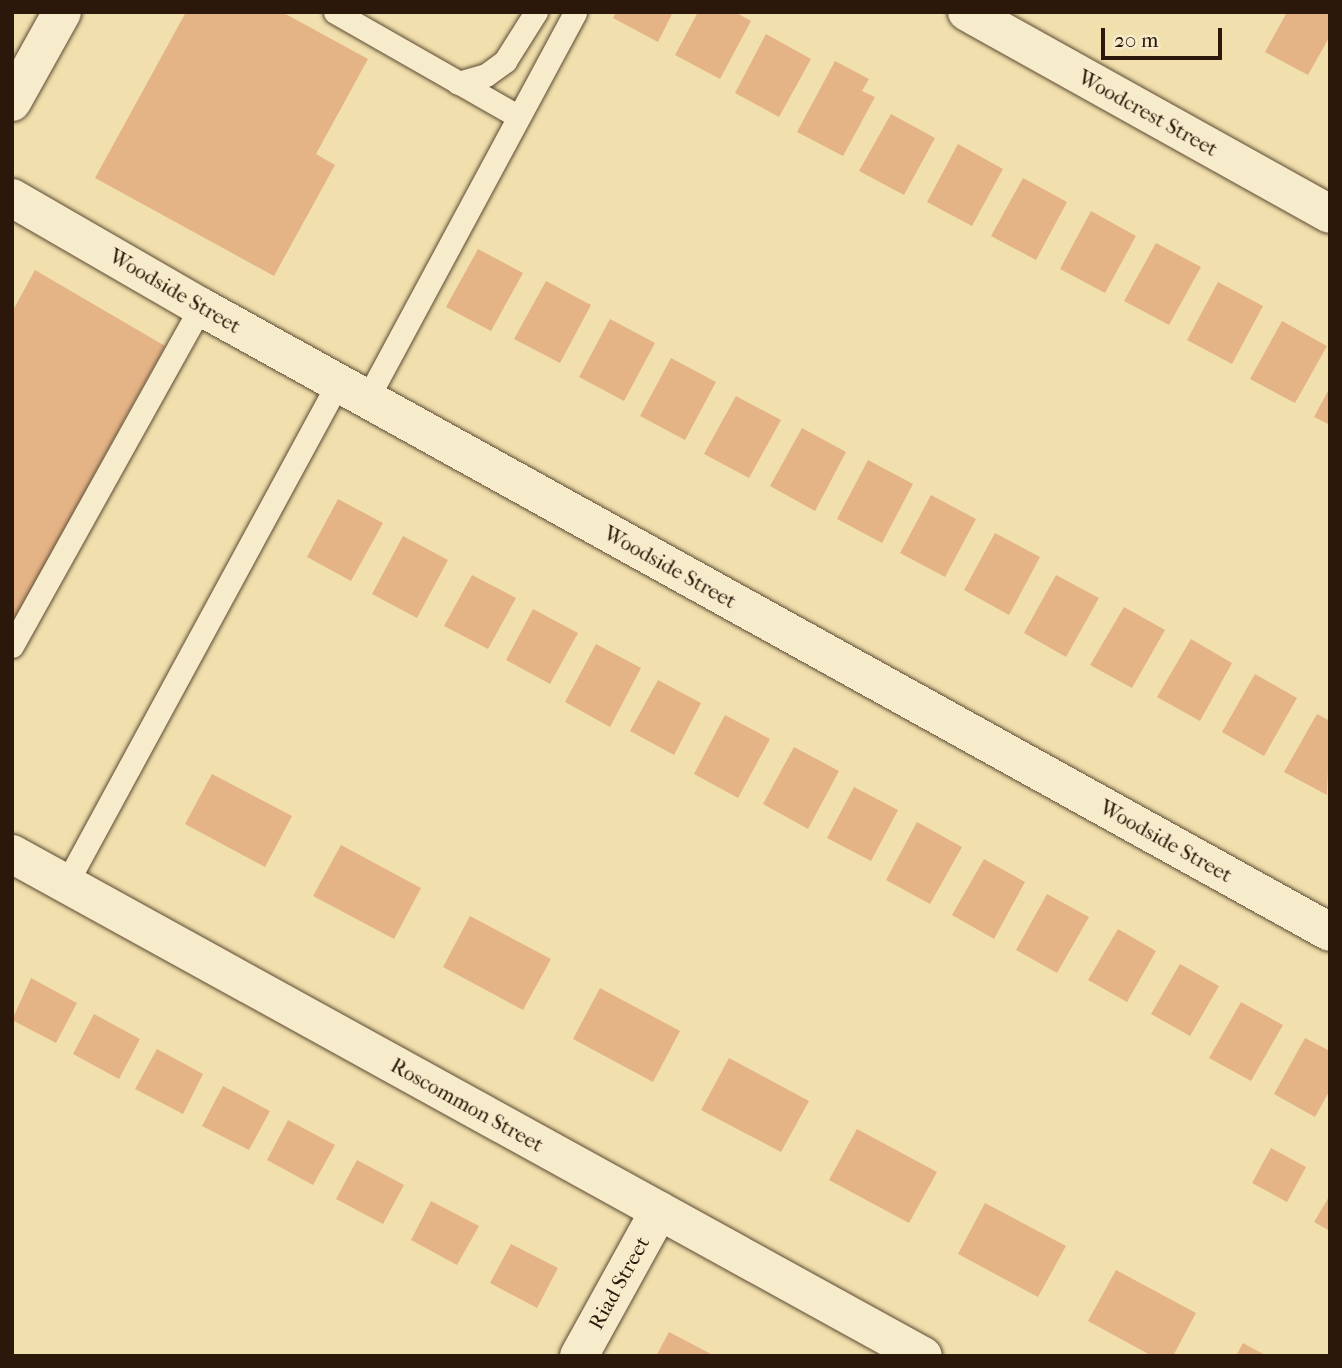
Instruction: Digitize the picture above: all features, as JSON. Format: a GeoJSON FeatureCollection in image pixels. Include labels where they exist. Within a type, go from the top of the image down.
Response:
{"type":"FeatureCollection","features":[{"type":"Feature","properties":{"kind":"street"},"geometry":{"type":"LineString","coordinates":[[12,102],[62,12]]}},
{"type":"Feature","properties":{"kind":"street","name":"Woodcrest Street"},"geometry":{"type":"LineString","coordinates":[[967,12],[1330,214]]}},
{"type":"Feature","properties":{"kind":"street","name":"Woodside Street"},"geometry":{"type":"LineString","coordinates":[[12,198],[201,307],[1330,932]]}},
{"type":"Feature","properties":{"kind":"street","name":"Roscommon Street"},"geometry":{"type":"LineString","coordinates":[[12,854],[923,1356]]}},
{"type":"Feature","properties":{"kind":"street","name":"Riad Street"},"geometry":{"type":"LineString","coordinates":[[579,1356],[659,1211]]}},
{"type":"Feature","properties":{"kind":"lane"},"geometry":{"type":"LineString","coordinates":[[335,12],[517,116]]}},
{"type":"Feature","properties":{"kind":"lane"},"geometry":{"type":"LineString","coordinates":[[458,83],[486,75],[505,61],[536,12]]}},
{"type":"Feature","properties":{"kind":"lane"},"geometry":{"type":"LineString","coordinates":[[66,884],[352,391],[517,116],[575,12]]}},
{"type":"Feature","properties":{"kind":"lane"},"geometry":{"type":"LineString","coordinates":[[12,646],[201,307]]}},
{"type":"Feature","properties":{"kind":"building"},"geometry":{"type":"Polygon","coordinates":[[[186,12],[282,12],[368,59],[316,154],[335,165],[274,276],[95,178],[186,12]]]}},
{"type":"Feature","properties":{"kind":"building"},"geometry":{"type":"Polygon","coordinates":[[[616,12],[673,12],[658,42],[613,18],[616,12]]]}},
{"type":"Feature","properties":{"kind":"building"},"geometry":{"type":"Polygon","coordinates":[[[698,12],[735,12],[751,21],[720,79],[675,55],[698,12]]]}},
{"type":"Feature","properties":{"kind":"building"},"geometry":{"type":"Polygon","coordinates":[[[1287,12],[1330,12],[1330,36],[1308,75],[1265,52],[1287,12]]]}},
{"type":"Feature","properties":{"kind":"building"},"geometry":{"type":"Polygon","coordinates":[[[766,34],[811,59],[779,117],[735,93],[766,34]]]}},
{"type":"Feature","properties":{"kind":"building"},"geometry":{"type":"Polygon","coordinates":[[[835,61],[869,79],[862,91],[875,97],[843,156],[797,132],[835,61]]]}},
{"type":"Feature","properties":{"kind":"building"},"geometry":{"type":"Polygon","coordinates":[[[891,114],[935,138],[904,195],[859,171],[891,114]]]}},
{"type":"Feature","properties":{"kind":"building"},"geometry":{"type":"Polygon","coordinates":[[[958,144],[1003,169],[972,226],[927,202],[958,144]]]}},
{"type":"Feature","properties":{"kind":"building"},"geometry":{"type":"Polygon","coordinates":[[[1023,178],[1067,202],[1036,260],[991,236],[1023,178]]]}},
{"type":"Feature","properties":{"kind":"building"},"geometry":{"type":"Polygon","coordinates":[[[1091,211],[1136,236],[1105,293],[1060,269],[1091,211]]]}},
{"type":"Feature","properties":{"kind":"building"},"geometry":{"type":"Polygon","coordinates":[[[1156,243],[1201,267],[1169,325],[1124,301],[1156,243]]]}},
{"type":"Feature","properties":{"kind":"building"},"geometry":{"type":"Polygon","coordinates":[[[478,249],[523,273],[491,331],[446,307],[478,249]]]}},
{"type":"Feature","properties":{"kind":"building"},"geometry":{"type":"Polygon","coordinates":[[[35,270],[165,346],[12,623],[12,312],[35,270]]]}},
{"type":"Feature","properties":{"kind":"building"},"geometry":{"type":"Polygon","coordinates":[[[546,281],[591,305],[560,363],[514,339],[546,281]]]}},
{"type":"Feature","properties":{"kind":"building"},"geometry":{"type":"Polygon","coordinates":[[[1218,282],[1263,306],[1232,364],[1187,340],[1218,282]]]}},
{"type":"Feature","properties":{"kind":"building"},"geometry":{"type":"Polygon","coordinates":[[[610,319],[655,343],[624,401],[579,377],[610,319]]]}},
{"type":"Feature","properties":{"kind":"building"},"geometry":{"type":"Polygon","coordinates":[[[1282,321],[1327,346],[1295,403],[1250,379],[1282,321]]]}},
{"type":"Feature","properties":{"kind":"building"},"geometry":{"type":"Polygon","coordinates":[[[671,358],[716,382],[685,440],[640,416],[671,358]]]}},
{"type":"Feature","properties":{"kind":"building"},"geometry":{"type":"Polygon","coordinates":[[[1330,387],[1330,425],[1314,417],[1330,387]]]}},
{"type":"Feature","properties":{"kind":"building"},"geometry":{"type":"Polygon","coordinates":[[[736,396],[781,420],[749,478],[704,454],[736,396]]]}},
{"type":"Feature","properties":{"kind":"building"},"geometry":{"type":"Polygon","coordinates":[[[802,428],[846,452],[815,511],[770,486],[802,428]]]}},
{"type":"Feature","properties":{"kind":"building"},"geometry":{"type":"Polygon","coordinates":[[[868,460],[913,484],[882,543],[837,519],[868,460]]]}},
{"type":"Feature","properties":{"kind":"building"},"geometry":{"type":"Polygon","coordinates":[[[931,495],[976,519],[945,577],[900,553],[931,495]]]}},
{"type":"Feature","properties":{"kind":"building"},"geometry":{"type":"Polygon","coordinates":[[[338,499],[383,523],[351,581],[307,557],[338,499]]]}},
{"type":"Feature","properties":{"kind":"building"},"geometry":{"type":"Polygon","coordinates":[[[995,533],[1040,557],[1009,615],[964,590],[995,533]]]}},
{"type":"Feature","properties":{"kind":"building"},"geometry":{"type":"Polygon","coordinates":[[[403,536],[448,560],[417,618],[372,594],[403,536]]]}},
{"type":"Feature","properties":{"kind":"building"},"geometry":{"type":"Polygon","coordinates":[[[472,575],[516,598],[488,649],[444,626],[472,575]]]}},
{"type":"Feature","properties":{"kind":"building"},"geometry":{"type":"Polygon","coordinates":[[[1056,575],[1099,598],[1066,657],[1024,633],[1056,575]]]}},
{"type":"Feature","properties":{"kind":"building"},"geometry":{"type":"Polygon","coordinates":[[[1124,607],[1165,630],[1132,688],[1090,665],[1124,607]]]}},
{"type":"Feature","properties":{"kind":"building"},"geometry":{"type":"Polygon","coordinates":[[[533,609],[578,633],[550,684],[506,660],[533,609]]]}},
{"type":"Feature","properties":{"kind":"building"},"geometry":{"type":"Polygon","coordinates":[[[1191,639],[1232,663],[1200,721],[1157,697],[1191,639]]]}},
{"type":"Feature","properties":{"kind":"building"},"geometry":{"type":"Polygon","coordinates":[[[596,644],[641,668],[610,727],[565,702],[596,644]]]}},
{"type":"Feature","properties":{"kind":"building"},"geometry":{"type":"Polygon","coordinates":[[[1255,674],[1297,698],[1264,756],[1222,732],[1255,674]]]}},
{"type":"Feature","properties":{"kind":"building"},"geometry":{"type":"Polygon","coordinates":[[[658,680],[701,703],[674,755],[630,731],[658,680]]]}},
{"type":"Feature","properties":{"kind":"building"},"geometry":{"type":"Polygon","coordinates":[[[1317,714],[1330,721],[1327,795],[1284,772],[1317,714]]]}},
{"type":"Feature","properties":{"kind":"building"},"geometry":{"type":"Polygon","coordinates":[[[725,715],[770,739],[738,798],[694,774],[725,715]]]}},
{"type":"Feature","properties":{"kind":"building"},"geometry":{"type":"Polygon","coordinates":[[[794,747],[839,771],[808,829],[763,804],[794,747]]]}},
{"type":"Feature","properties":{"kind":"building"},"geometry":{"type":"Polygon","coordinates":[[[212,774],[292,816],[265,867],[185,824],[212,774]]]}},
{"type":"Feature","properties":{"kind":"building"},"geometry":{"type":"Polygon","coordinates":[[[854,787],[898,810],[871,861],[827,838],[854,787]]]}},
{"type":"Feature","properties":{"kind":"building"},"geometry":{"type":"Polygon","coordinates":[[[917,822],[962,847],[930,904],[886,880],[917,822]]]}},
{"type":"Feature","properties":{"kind":"building"},"geometry":{"type":"Polygon","coordinates":[[[341,845],[421,888],[394,939],[313,896],[341,845]]]}},
{"type":"Feature","properties":{"kind":"building"},"geometry":{"type":"Polygon","coordinates":[[[984,859],[1025,882],[994,939],[952,915],[984,859]]]}},
{"type":"Feature","properties":{"kind":"building"},"geometry":{"type":"Polygon","coordinates":[[[1047,894],[1089,917],[1057,973],[1016,950],[1047,894]]]}},
{"type":"Feature","properties":{"kind":"building"},"geometry":{"type":"Polygon","coordinates":[[[470,916],[551,959],[523,1010],[443,967],[470,916]]]}},
{"type":"Feature","properties":{"kind":"building"},"geometry":{"type":"Polygon","coordinates":[[[1118,929],[1156,951],[1127,1002],[1088,980],[1118,929]]]}},
{"type":"Feature","properties":{"kind":"building"},"geometry":{"type":"Polygon","coordinates":[[[1180,964],[1219,986],[1190,1036],[1151,1014],[1180,964]]]}},
{"type":"Feature","properties":{"kind":"building"},"geometry":{"type":"Polygon","coordinates":[[[31,978],[77,1003],[56,1043],[12,1020],[31,978]]]}},
{"type":"Feature","properties":{"kind":"building"},"geometry":{"type":"Polygon","coordinates":[[[600,988],[680,1031],[653,1082],[573,1039],[600,988]]]}},
{"type":"Feature","properties":{"kind":"building"},"geometry":{"type":"Polygon","coordinates":[[[1241,1002],[1283,1025],[1251,1081],[1209,1058],[1241,1002]]]}},
{"type":"Feature","properties":{"kind":"building"},"geometry":{"type":"Polygon","coordinates":[[[94,1014],[140,1039],[119,1079],[73,1054],[94,1014]]]}},
{"type":"Feature","properties":{"kind":"building"},"geometry":{"type":"Polygon","coordinates":[[[1305,1038],[1330,1051],[1330,1090],[1315,1117],[1274,1094],[1305,1038]]]}},
{"type":"Feature","properties":{"kind":"building"},"geometry":{"type":"Polygon","coordinates":[[[157,1049],[203,1074],[183,1114],[135,1089],[157,1049]]]}},
{"type":"Feature","properties":{"kind":"building"},"geometry":{"type":"Polygon","coordinates":[[[729,1058],[809,1101],[781,1152],[701,1110],[729,1058]]]}},
{"type":"Feature","properties":{"kind":"building"},"geometry":{"type":"Polygon","coordinates":[[[223,1086],[270,1111],[249,1150],[202,1126],[223,1086]]]}},
{"type":"Feature","properties":{"kind":"building"},"geometry":{"type":"Polygon","coordinates":[[[288,1120],[335,1145],[313,1185],[267,1160],[288,1120]]]}},
{"type":"Feature","properties":{"kind":"building"},"geometry":{"type":"Polygon","coordinates":[[[857,1129],[937,1172],[909,1223],[829,1180],[857,1129]]]}},
{"type":"Feature","properties":{"kind":"building"},"geometry":{"type":"Polygon","coordinates":[[[1271,1148],[1306,1167],[1287,1202],[1252,1183],[1271,1148]]]}},
{"type":"Feature","properties":{"kind":"building"},"geometry":{"type":"Polygon","coordinates":[[[357,1160],[404,1185],[383,1224],[336,1199],[357,1160]]]}},
{"type":"Feature","properties":{"kind":"building"},"geometry":{"type":"Polygon","coordinates":[[[1330,1195],[1330,1231],[1314,1222],[1330,1195]]]}},
{"type":"Feature","properties":{"kind":"building"},"geometry":{"type":"Polygon","coordinates":[[[431,1201],[479,1226],[457,1265],[411,1240],[431,1201]]]}},
{"type":"Feature","properties":{"kind":"building"},"geometry":{"type":"Polygon","coordinates":[[[985,1203],[1066,1246],[1038,1297],[958,1254],[985,1203]]]}},
{"type":"Feature","properties":{"kind":"building"},"geometry":{"type":"Polygon","coordinates":[[[511,1244],[558,1268],[537,1308],[490,1283],[511,1244]]]}},
{"type":"Feature","properties":{"kind":"building"},"geometry":{"type":"Polygon","coordinates":[[[1116,1270],[1196,1313],[1173,1356],[1152,1356],[1088,1321],[1116,1270]]]}},
{"type":"Feature","properties":{"kind":"building"},"geometry":{"type":"Polygon","coordinates":[[[669,1332],[715,1356],[656,1356],[669,1332]]]}},
{"type":"Feature","properties":{"kind":"building"},"geometry":{"type":"Polygon","coordinates":[[[1243,1343],[1267,1356],[1236,1356],[1243,1343]]]}}]}
